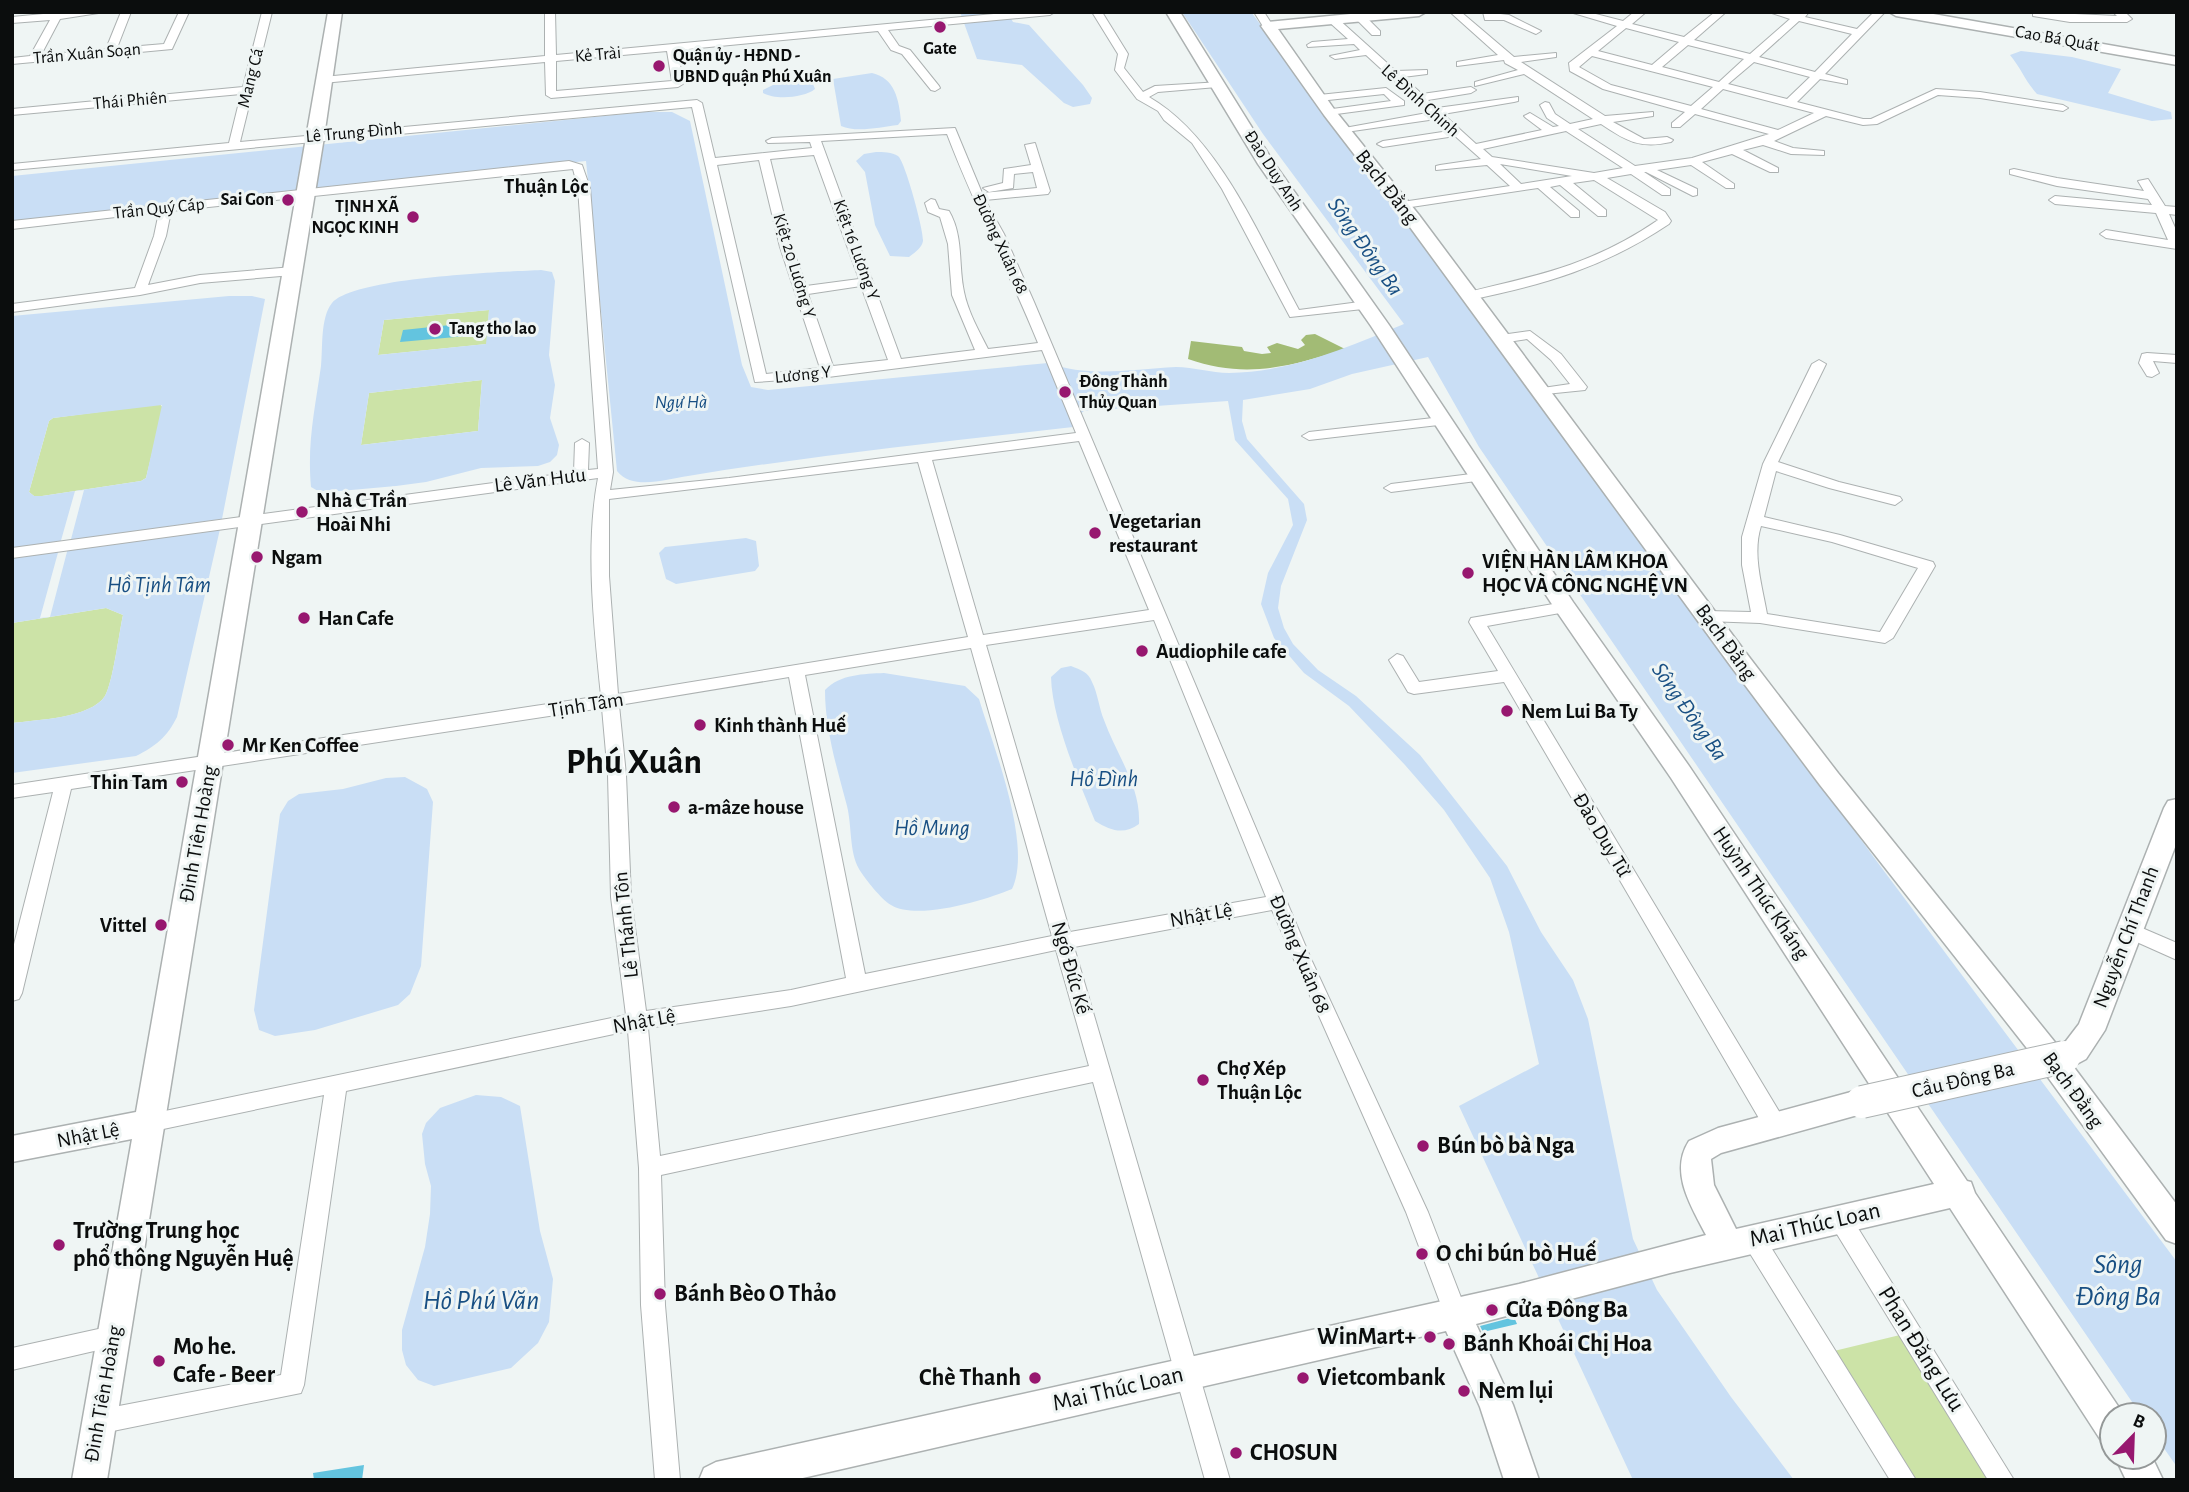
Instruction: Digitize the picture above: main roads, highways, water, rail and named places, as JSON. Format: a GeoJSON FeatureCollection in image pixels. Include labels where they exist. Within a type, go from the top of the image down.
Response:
{"type":"FeatureCollection","features":[{"type":"Feature","properties":{"kind":"main road","name":"Đinh Tiên Hoàng"},"geometry":{"type":"LineString","coordinates":[[89,1480],[335,12]]}},
{"type":"Feature","properties":{"kind":"main road","name":"Đào Duy Anh"},"geometry":{"type":"LineString","coordinates":[[1173,12],[1280,184],[1405,363]]}},
{"type":"Feature","properties":{"kind":"main road","name":"Cao Bá Quát"},"geometry":{"type":"LineString","coordinates":[[1896,12],[2177,61]]}},
{"type":"Feature","properties":{"kind":"main road"},"geometry":{"type":"LineString","coordinates":[[1264,19],[1360,18],[1411,13]]}},
{"type":"Feature","properties":{"kind":"main road","name":"Bạch Đằng"},"geometry":{"type":"LineString","coordinates":[[1264,19],[1319,99],[1399,201],[1829,779],[2036,1039],[2177,1230]]}},
{"type":"Feature","properties":{"kind":"main road","name":"Huỳnh Thúc Kháng"},"geometry":{"type":"LineString","coordinates":[[1405,363],[1565,607],[1681,772],[2098,1405]]}},
{"type":"Feature","properties":{"kind":"main road","name":"Nguyễn Chí Thanh"},"geometry":{"type":"LineString","coordinates":[[2064,1057],[2076,1050],[2091,1030],[2177,808]]}},
{"type":"Feature","properties":{"kind":"main road","name":"Cầu Đông Ba"},"geometry":{"type":"LineString","coordinates":[[1741,1242],[1699,1187],[1694,1164],[1698,1152],[1717,1141],[1862,1102],[2064,1057]]}},
{"type":"Feature","properties":{"kind":"main road","name":"Nhật Lệ"},"geometry":{"type":"LineString","coordinates":[[12,1149],[149,1123]]}},
{"type":"Feature","properties":{"kind":"main road","name":"Mai Thúc Loan"},"geometry":{"type":"LineString","coordinates":[[716,1480],[1519,1299],[1670,1258],[1960,1192]]}},
{"type":"Feature","properties":{"kind":"main road","name":"Đường Xuân 68"},"geometry":{"type":"LineString","coordinates":[[1455,1313],[1496,1405],[1522,1480]]}},
{"type":"Feature","properties":{"kind":"water"},"geometry":{"type":"Polygon","coordinates":[[[960,12],[1012,12],[1009,15],[1013,22],[1029,25],[1083,85],[1092,98],[1090,104],[1073,107],[1064,103],[1022,65],[977,59],[960,12]]]}},
{"type":"Feature","properties":{"kind":"water"},"geometry":{"type":"Polygon","coordinates":[[[1182,12],[1251,12],[1372,172],[1881,867],[2177,1262],[2177,1467],[2168,1454],[2168,1401],[2131,1401],[1479,447],[1428,357],[1352,374],[1310,389],[1243,400],[1242,421],[1247,439],[1304,504],[1307,520],[1281,586],[1278,608],[1284,628],[1293,644],[1318,670],[1356,696],[1420,755],[1507,866],[1541,932],[1573,980],[1588,1019],[1633,1239],[1657,1290],[1731,1397],[1794,1480],[1633,1480],[1459,1106],[1539,1064],[1509,932],[1490,878],[1444,810],[1405,765],[1349,706],[1304,673],[1274,638],[1261,604],[1268,573],[1293,525],[1288,499],[1235,440],[1228,401],[1084,411],[1072,420],[1073,427],[832,455],[660,481],[632,481],[617,471],[586,161],[12,221],[12,176],[643,112],[672,112],[690,121],[742,365],[751,387],[768,390],[1048,363],[1064,368],[1095,371],[1176,367],[1222,373],[1252,372],[1319,357],[1404,324],[1263,134],[1182,12]]]}},
{"type":"Feature","properties":{"kind":"water"},"geometry":{"type":"Polygon","coordinates":[[[2021,51],[2072,57],[2121,69],[2108,93],[2171,112],[2172,119],[2152,121],[2037,94],[2010,55],[2021,51]]]}},
{"type":"Feature","properties":{"kind":"water"},"geometry":{"type":"Polygon","coordinates":[[[872,73],[891,85],[899,105],[901,121],[898,125],[869,129],[841,126],[833,79],[872,73]]]}},
{"type":"Feature","properties":{"kind":"water"},"geometry":{"type":"Polygon","coordinates":[[[797,82],[813,84],[815,89],[789,97],[775,97],[763,93],[763,90],[773,85],[797,82]]]}},
{"type":"Feature","properties":{"kind":"water"},"geometry":{"type":"Polygon","coordinates":[[[876,152],[898,156],[909,182],[923,241],[909,257],[890,256],[875,225],[865,172],[856,161],[864,154],[876,152]]]}},
{"type":"Feature","properties":{"kind":"water"},"geometry":{"type":"Polygon","coordinates":[[[541,270],[552,272],[555,281],[549,355],[555,385],[550,418],[559,445],[557,455],[550,462],[538,466],[481,468],[426,482],[396,486],[340,491],[318,491],[311,487],[311,441],[323,333],[328,309],[332,303],[346,294],[398,282],[464,274],[541,270]],[[489,310],[384,320],[378,355],[486,344],[489,310]],[[482,380],[369,393],[361,445],[478,431],[482,380]]]}},
{"type":"Feature","properties":{"kind":"water"},"geometry":{"type":"Polygon","coordinates":[[[229,296],[265,299],[222,519],[12,548],[12,316],[229,296]],[[162,405],[53,418],[49,421],[29,492],[34,496],[42,496],[141,481],[146,478],[162,405]]]}},
{"type":"Feature","properties":{"kind":"water","name":"Hồ Tịnh Tâm"},"geometry":{"type":"Polygon","coordinates":[[[220,529],[177,717],[165,735],[155,745],[136,756],[12,773],[12,723],[76,713],[88,709],[105,696],[123,615],[106,608],[12,623],[12,558],[220,529]]]}},
{"type":"Feature","properties":{"kind":"water"},"geometry":{"type":"Polygon","coordinates":[[[746,538],[756,541],[759,566],[755,571],[676,584],[666,579],[659,553],[665,547],[746,538]]]}},
{"type":"Feature","properties":{"kind":"water","name":"Hồ Đình"},"geometry":{"type":"Polygon","coordinates":[[[1071,666],[1084,672],[1090,679],[1109,733],[1132,783],[1139,810],[1139,824],[1128,830],[1112,829],[1095,821],[1067,750],[1056,712],[1051,677],[1061,668],[1071,666]]]}},
{"type":"Feature","properties":{"kind":"water","name":"Hồ Mung"},"geometry":{"type":"Polygon","coordinates":[[[884,673],[965,686],[979,699],[1009,795],[1014,822],[1018,847],[1017,870],[1012,889],[951,907],[917,911],[891,905],[859,869],[829,734],[825,690],[845,678],[884,673]]]}},
{"type":"Feature","properties":{"kind":"water"},"geometry":{"type":"Polygon","coordinates":[[[405,777],[427,789],[433,802],[421,966],[410,994],[398,1005],[315,1030],[275,1036],[259,1030],[254,1010],[280,814],[288,801],[299,794],[405,777]]]}},
{"type":"Feature","properties":{"kind":"water","name":"Hồ Phú Văn"},"geometry":{"type":"Polygon","coordinates":[[[476,1095],[501,1097],[520,1106],[540,1231],[553,1279],[549,1322],[538,1343],[511,1368],[434,1386],[418,1380],[406,1365],[402,1350],[402,1330],[425,1247],[430,1214],[431,1186],[425,1164],[422,1134],[426,1123],[440,1108],[476,1095]]]}},
{"type":"Feature","properties":{"kind":"place","name":"Gate"},"geometry":{"type":"Point","coordinates":[940,27]}},
{"type":"Feature","properties":{"kind":"place","name":"Quận ủy - HĐND - UBND quận Phú Xuân"},"geometry":{"type":"Point","coordinates":[659,66]}},
{"type":"Feature","properties":{"kind":"place","name":"Sai Gon"},"geometry":{"type":"Point","coordinates":[288,200]}},
{"type":"Feature","properties":{"kind":"place","name":"TỊNH XÃ NGỌC KINH"},"geometry":{"type":"Point","coordinates":[413,217]}},
{"type":"Feature","properties":{"kind":"place","name":"Tang tho lao"},"geometry":{"type":"Point","coordinates":[435,329]}},
{"type":"Feature","properties":{"kind":"place","name":"Đông Thành Thủy Quan"},"geometry":{"type":"Point","coordinates":[1065,392]}},
{"type":"Feature","properties":{"kind":"place","name":"Nhà C Trần Hoài Nhi"},"geometry":{"type":"Point","coordinates":[302,512]}},
{"type":"Feature","properties":{"kind":"place","name":"Vegetarian restaurant"},"geometry":{"type":"Point","coordinates":[1095,533]}},
{"type":"Feature","properties":{"kind":"place","name":"Ngam"},"geometry":{"type":"Point","coordinates":[257,557]}},
{"type":"Feature","properties":{"kind":"place","name":"VIỆN HÀN LÂM KHOA HỌC VÀ CÔNG NGHỆ VN"},"geometry":{"type":"Point","coordinates":[1468,573]}},
{"type":"Feature","properties":{"kind":"place","name":"Han Cafe"},"geometry":{"type":"Point","coordinates":[304,618]}},
{"type":"Feature","properties":{"kind":"place","name":"Audiophile cafe"},"geometry":{"type":"Point","coordinates":[1142,651]}},
{"type":"Feature","properties":{"kind":"place","name":"Nem Lui Ba Ty"},"geometry":{"type":"Point","coordinates":[1507,711]}},
{"type":"Feature","properties":{"kind":"place","name":"Kinh thành Huế"},"geometry":{"type":"Point","coordinates":[700,725]}},
{"type":"Feature","properties":{"kind":"place","name":"Mr Ken Coffee"},"geometry":{"type":"Point","coordinates":[228,745]}},
{"type":"Feature","properties":{"kind":"place","name":"Thin Tam"},"geometry":{"type":"Point","coordinates":[182,782]}},
{"type":"Feature","properties":{"kind":"place","name":"a-mâze house"},"geometry":{"type":"Point","coordinates":[674,807]}},
{"type":"Feature","properties":{"kind":"place","name":"Vittel"},"geometry":{"type":"Point","coordinates":[161,925]}},
{"type":"Feature","properties":{"kind":"place","name":"Chợ Xép Thuận Lộc"},"geometry":{"type":"Point","coordinates":[1203,1080]}},
{"type":"Feature","properties":{"kind":"place","name":"Bún bò bà Nga"},"geometry":{"type":"Point","coordinates":[1423,1146]}},
{"type":"Feature","properties":{"kind":"place","name":"Trường Trung học phổ thông Nguyễn Huệ"},"geometry":{"type":"Point","coordinates":[59,1245]}},
{"type":"Feature","properties":{"kind":"place","name":"O chi bún bò Huế"},"geometry":{"type":"Point","coordinates":[1422,1254]}},
{"type":"Feature","properties":{"kind":"place","name":"Bánh Bèo O Thảo"},"geometry":{"type":"Point","coordinates":[660,1294]}},
{"type":"Feature","properties":{"kind":"place","name":"Cửa Đông Ba"},"geometry":{"type":"Point","coordinates":[1492,1310]}},
{"type":"Feature","properties":{"kind":"place","name":"WinMart+"},"geometry":{"type":"Point","coordinates":[1430,1337]}},
{"type":"Feature","properties":{"kind":"place","name":"Bánh Khoái Chị Hoa"},"geometry":{"type":"Point","coordinates":[1449,1344]}},
{"type":"Feature","properties":{"kind":"place","name":"Mo he. Cafe - Beer"},"geometry":{"type":"Point","coordinates":[159,1361]}},
{"type":"Feature","properties":{"kind":"place","name":"Chè Thanh"},"geometry":{"type":"Point","coordinates":[1035,1378]}},
{"type":"Feature","properties":{"kind":"place","name":"Vietcombank"},"geometry":{"type":"Point","coordinates":[1303,1378]}},
{"type":"Feature","properties":{"kind":"place","name":"Nem lụi"},"geometry":{"type":"Point","coordinates":[1464,1391]}},
{"type":"Feature","properties":{"kind":"place","name":"CHOSUN"},"geometry":{"type":"Point","coordinates":[1236,1453]}},
{"type":"Feature","properties":{"kind":"district","name":"Thuận Lộc"},"geometry":{"type":"Point","coordinates":[546,186]}},
{"type":"Feature","properties":{"kind":"district","name":"Phú Xuân"},"geometry":{"type":"Point","coordinates":[634,762]}},
{"type":"Feature","properties":{"kind":"water label","name":"Sông Đông Ba"},"geometry":{"type":"Point","coordinates":[1365,247]}},
{"type":"Feature","properties":{"kind":"water label","name":"Ngự Hà"},"geometry":{"type":"Point","coordinates":[681,402]}},
{"type":"Feature","properties":{"kind":"water label","name":"Sông Đông Ba"},"geometry":{"type":"Point","coordinates":[1689,712]}},
{"type":"Feature","properties":{"kind":"water label","name":"Sông Đông Ba"},"geometry":{"type":"Point","coordinates":[2118,1281]}}]}
